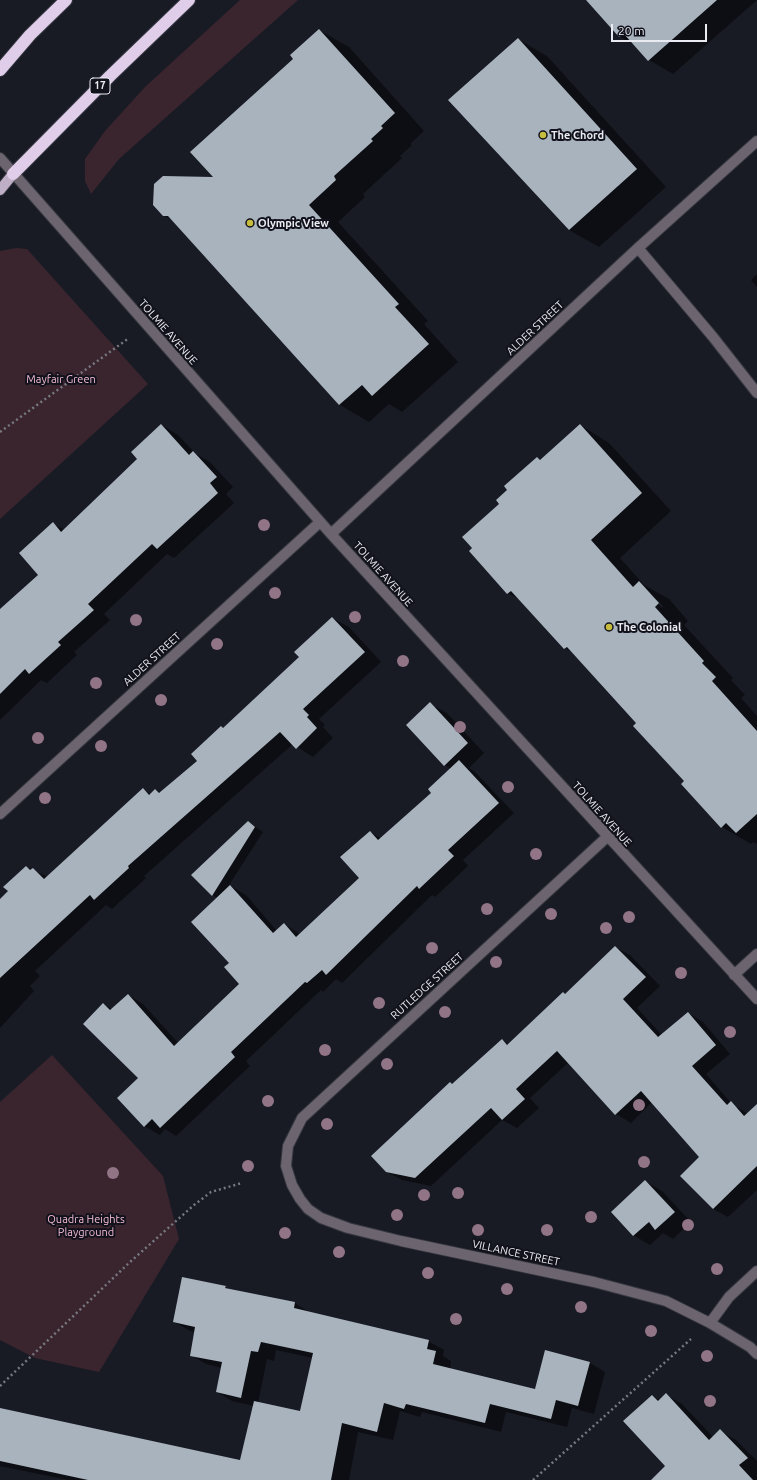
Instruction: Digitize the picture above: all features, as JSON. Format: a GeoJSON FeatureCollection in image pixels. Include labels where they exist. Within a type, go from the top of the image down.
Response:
{"type":"FeatureCollection","features":[{"type":"Feature","properties":{"kind":"highway"},"geometry":{"type":"LineString","coordinates":[[0,70],[30,35],[66,0]]}},
{"type":"Feature","properties":{"kind":"highway","name":"17"},"geometry":{"type":"LineString","coordinates":[[14,174],[110,76],[189,0]]}},
{"type":"Feature","properties":{"kind":"main road","name":"17"},"geometry":{"type":"LineString","coordinates":[[0,190],[14,174]]}},
{"type":"Feature","properties":{"kind":"street","name":"ALDER STREET"},"geometry":{"type":"LineString","coordinates":[[331,534],[638,248],[757,141]]}},
{"type":"Feature","properties":{"kind":"street","name":"TOLMIE AVENUE"},"geometry":{"type":"LineString","coordinates":[[0,158],[320,522],[607,838],[757,999]]}},
{"type":"Feature","properties":{"kind":"street"},"geometry":{"type":"LineString","coordinates":[[638,248],[713,337],[757,393]]}},
{"type":"Feature","properties":{"kind":"street","name":"ALDER STREET"},"geometry":{"type":"LineString","coordinates":[[0,814],[320,522]]}},
{"type":"Feature","properties":{"kind":"street","name":"RUTLEDGE STREET"},"geometry":{"type":"LineString","coordinates":[[286,1166],[288,1146],[302,1118],[607,838]]}},
{"type":"Feature","properties":{"kind":"street"},"geometry":{"type":"LineString","coordinates":[[734,975],[757,954]]}},
{"type":"Feature","properties":{"kind":"street","name":"VILLANCE STREET"},"geometry":{"type":"LineString","coordinates":[[286,1166],[292,1185],[308,1209],[321,1218],[348,1228],[401,1241],[594,1282],[666,1301],[710,1323],[750,1347],[757,1354]]}},
{"type":"Feature","properties":{"kind":"street"},"geometry":{"type":"LineString","coordinates":[[710,1323],[729,1297],[757,1271]]}},
{"type":"Feature","properties":{"kind":"path"},"geometry":{"type":"LineString","coordinates":[[0,432],[146,325]]}},
{"type":"Feature","properties":{"kind":"path"},"geometry":{"type":"LineString","coordinates":[[0,1386],[130,1262],[194,1205],[211,1192],[242,1182]]}},
{"type":"Feature","properties":{"kind":"path"},"geometry":{"type":"LineString","coordinates":[[533,1480],[674,1353],[710,1323]]}},
{"type":"Feature","properties":{"kind":"green space"},"geometry":{"type":"Polygon","coordinates":[[[240,0],[298,0],[119,159],[91,194],[85,181],[85,159],[105,131],[145,87],[240,0]]]}},
{"type":"Feature","properties":{"kind":"green space","name":"Mayfair Green"},"geometry":{"type":"Polygon","coordinates":[[[16,248],[27,249],[148,384],[0,519],[0,251],[16,248]]]}},
{"type":"Feature","properties":{"kind":"green space","name":"Quadra Heights Playground"},"geometry":{"type":"Polygon","coordinates":[[[52,1055],[163,1176],[179,1239],[99,1372],[35,1358],[0,1340],[0,1102],[52,1055]]]}},
{"type":"Feature","properties":{"kind":"building"},"geometry":{"type":"Polygon","coordinates":[[[586,0],[717,0],[648,61],[624,34],[619,37],[586,0]]]}},
{"type":"Feature","properties":{"kind":"building","name":"Olympic View"},"geometry":{"type":"Polygon","coordinates":[[[319,29],[395,113],[381,126],[383,128],[371,139],[373,141],[334,176],[336,180],[309,205],[399,304],[395,307],[429,344],[372,396],[362,385],[339,405],[168,216],[163,216],[153,205],[154,184],[163,176],[213,177],[190,152],[293,59],[290,55],[319,29]]]}},
{"type":"Feature","properties":{"kind":"building","name":"The Chord"},"geometry":{"type":"Polygon","coordinates":[[[518,38],[637,169],[569,230],[448,100],[518,38]]]}},
{"type":"Feature","properties":{"kind":"building"},"geometry":{"type":"Polygon","coordinates":[[[161,424],[189,455],[193,451],[217,477],[210,483],[218,493],[157,549],[152,544],[88,604],[94,610],[58,642],[61,645],[29,674],[25,669],[0,694],[0,609],[38,575],[19,553],[53,522],[61,532],[137,459],[131,452],[161,424]]]}},
{"type":"Feature","properties":{"kind":"building","name":"The Colonial"},"geometry":{"type":"Polygon","coordinates":[[[580,424],[642,493],[591,540],[633,587],[639,581],[659,603],[655,607],[704,661],[702,663],[716,677],[712,681],[757,731],[757,814],[736,833],[726,823],[721,828],[681,784],[684,781],[633,726],[636,723],[567,647],[564,649],[511,591],[507,594],[469,551],[472,548],[462,537],[499,504],[496,500],[507,490],[504,486],[537,457],[540,460],[580,424]]]}},
{"type":"Feature","properties":{"kind":"building"},"geometry":{"type":"Polygon","coordinates":[[[332,617],[365,652],[303,709],[309,715],[307,717],[317,728],[296,749],[280,732],[128,866],[129,868],[94,900],[90,895],[0,978],[0,899],[8,891],[3,887],[26,866],[30,870],[33,868],[44,879],[143,788],[149,795],[155,789],[159,793],[197,761],[191,754],[221,726],[223,728],[299,657],[294,652],[332,617]]]}},
{"type":"Feature","properties":{"kind":"building"},"geometry":{"type":"Polygon","coordinates":[[[430,702],[468,743],[444,766],[406,725],[430,702]]]}},
{"type":"Feature","properties":{"kind":"building"},"geometry":{"type":"Polygon","coordinates":[[[459,760],[499,803],[448,850],[454,856],[419,889],[417,886],[326,975],[322,970],[307,983],[305,982],[231,1052],[235,1057],[160,1128],[152,1119],[144,1127],[117,1098],[138,1078],[83,1024],[103,1003],[110,1010],[128,994],[174,1046],[239,984],[224,967],[229,963],[191,922],[230,885],[273,933],[284,923],[296,937],[359,878],[340,857],[370,831],[378,840],[431,793],[428,789],[459,760]]]}},
{"type":"Feature","properties":{"kind":"building"},"geometry":{"type":"Polygon","coordinates":[[[248,821],[255,827],[212,896],[191,875],[248,821]]]}},
{"type":"Feature","properties":{"kind":"building"},"geometry":{"type":"Polygon","coordinates":[[[615,946],[646,977],[623,999],[658,1037],[688,1012],[716,1045],[692,1066],[727,1105],[731,1101],[744,1116],[757,1104],[757,1166],[713,1209],[680,1176],[699,1157],[641,1091],[615,1115],[557,1051],[516,1089],[525,1099],[502,1120],[491,1108],[415,1178],[386,1172],[371,1156],[450,1082],[452,1084],[502,1039],[507,1045],[563,992],[565,994],[615,946]]]}},
{"type":"Feature","properties":{"kind":"building"},"geometry":{"type":"Polygon","coordinates":[[[645,1180],[675,1212],[655,1230],[649,1222],[633,1236],[611,1212],[645,1180]]]}},
{"type":"Feature","properties":{"kind":"building"},"geometry":{"type":"Polygon","coordinates":[[[182,1277],[226,1286],[225,1288],[295,1302],[294,1308],[429,1340],[427,1349],[436,1351],[433,1364],[535,1389],[545,1350],[590,1362],[578,1406],[556,1400],[551,1419],[490,1404],[485,1423],[406,1404],[404,1409],[384,1403],[377,1432],[342,1423],[331,1480],[88,1480],[0,1461],[0,1408],[240,1460],[254,1401],[300,1411],[313,1353],[261,1342],[258,1352],[251,1351],[241,1398],[216,1392],[222,1362],[190,1356],[195,1327],[173,1322],[182,1277]]]}},
{"type":"Feature","properties":{"kind":"building"},"geometry":{"type":"Polygon","coordinates":[[[666,1393],[709,1440],[720,1429],[748,1458],[739,1465],[753,1480],[651,1480],[665,1466],[623,1421],[652,1395],[658,1401],[666,1393]]]}},
{"type":"Feature","properties":{"kind":"place","name":"The Chord"},"geometry":{"type":"Point","coordinates":[543,135]}},
{"type":"Feature","properties":{"kind":"place","name":"Olympic View"},"geometry":{"type":"Point","coordinates":[250,223]}},
{"type":"Feature","properties":{"kind":"place","name":"The Colonial"},"geometry":{"type":"Point","coordinates":[609,627]}}]}
